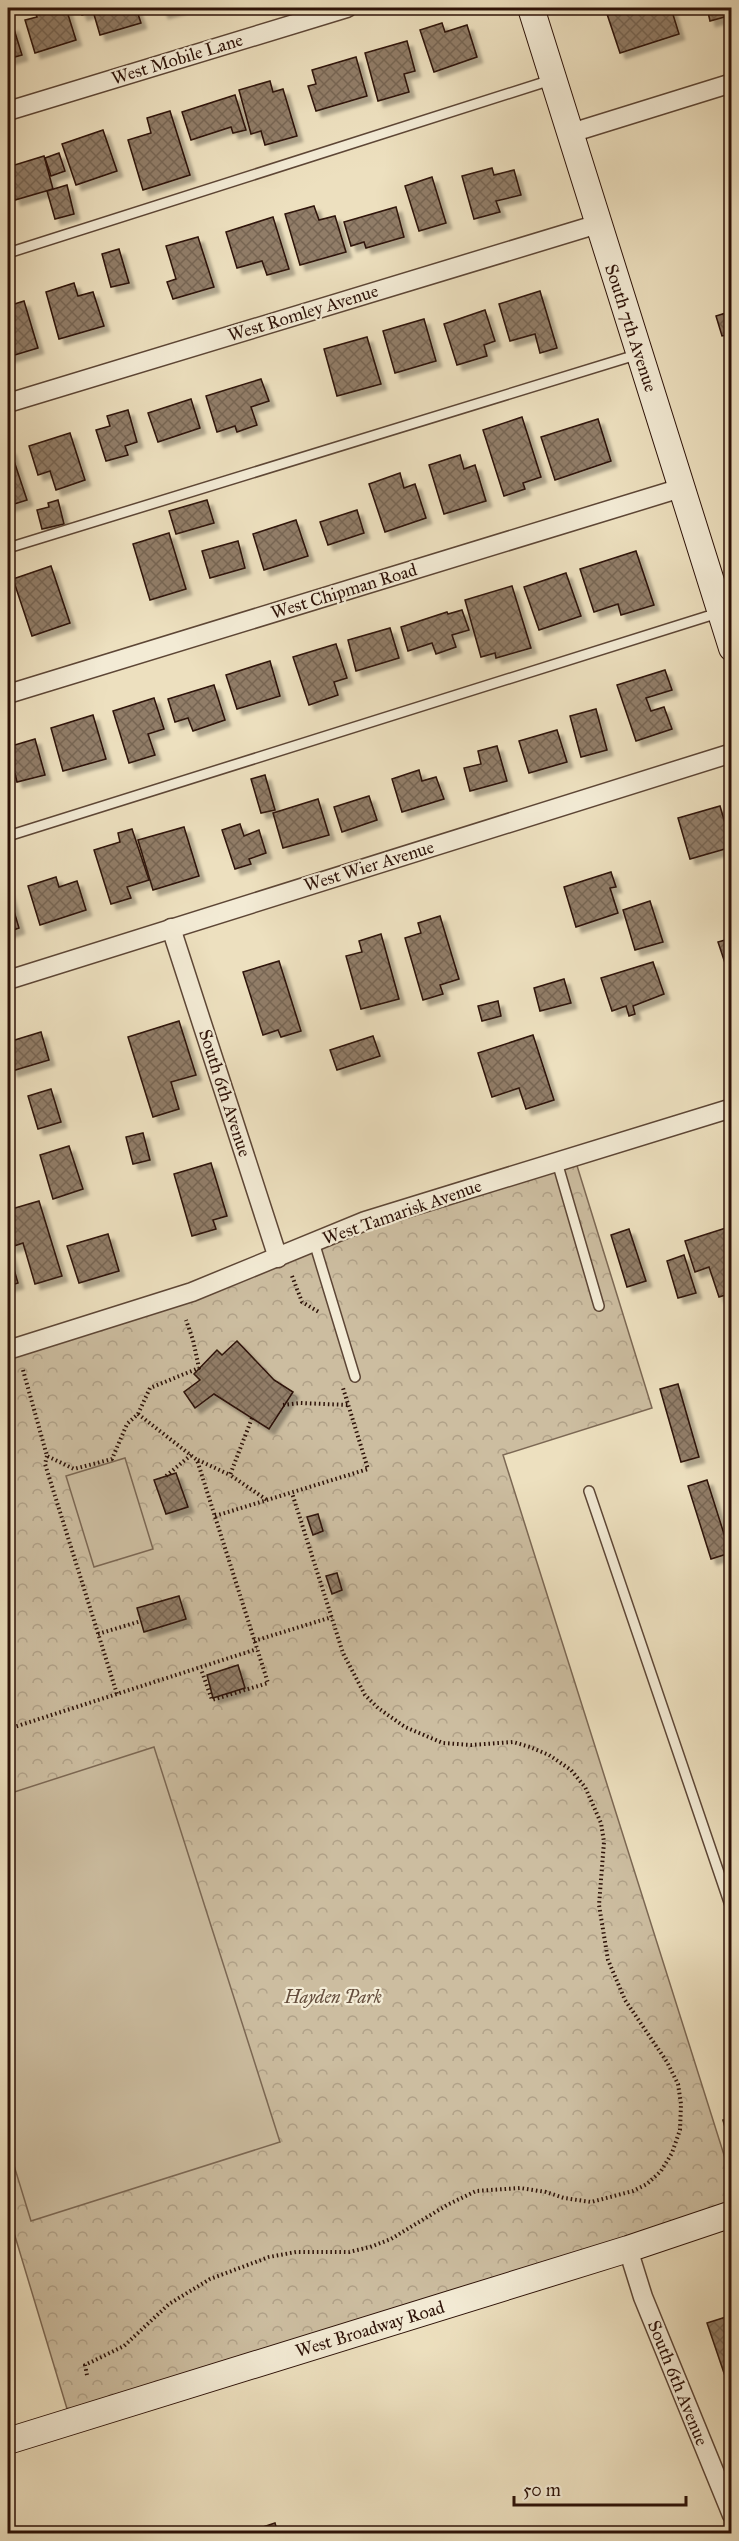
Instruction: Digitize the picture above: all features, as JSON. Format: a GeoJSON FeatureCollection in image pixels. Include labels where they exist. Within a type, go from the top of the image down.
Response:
{"type":"FeatureCollection","features":[{"type":"Feature","properties":{"kind":"main road","name":"South 7th Avenue"},"geometry":{"type":"LineString","coordinates":[[531,8],[681,488],[722,596],[732,648]]}},
{"type":"Feature","properties":{"kind":"main road","name":"West Broadway Road"},"geometry":{"type":"LineString","coordinates":[[8,2441],[628,2249],[732,2214]]}},
{"type":"Feature","properties":{"kind":"street","name":"West Mobile Lane"},"geometry":{"type":"LineString","coordinates":[[8,111],[347,8]]}},
{"type":"Feature","properties":{"kind":"street"},"geometry":{"type":"LineString","coordinates":[[571,134],[732,83]]}},
{"type":"Feature","properties":{"kind":"street","name":"West Romley Avenue"},"geometry":{"type":"LineString","coordinates":[[8,403],[598,224]]}},
{"type":"Feature","properties":{"kind":"street","name":"West Chipman Road"},"geometry":{"type":"LineString","coordinates":[[8,693],[681,488]]}},
{"type":"Feature","properties":{"kind":"street","name":"West Wier Avenue"},"geometry":{"type":"LineString","coordinates":[[8,980],[732,753]]}},
{"type":"Feature","properties":{"kind":"street","name":"South 6th Avenue"},"geometry":{"type":"LineString","coordinates":[[171,928],[278,1258]]}},
{"type":"Feature","properties":{"kind":"street","name":"West Tamarisk Avenue"},"geometry":{"type":"LineString","coordinates":[[8,1350],[192,1292],[365,1221],[732,1107]]}},
{"type":"Feature","properties":{"kind":"street","name":"South 6th Avenue"},"geometry":{"type":"LineString","coordinates":[[628,2249],[643,2297],[732,2515]]}},
{"type":"Feature","properties":{"kind":"lane"},"geometry":{"type":"LineString","coordinates":[[8,253],[554,79]]}},
{"type":"Feature","properties":{"kind":"lane"},"geometry":{"type":"LineString","coordinates":[[8,548],[639,354]]}},
{"type":"Feature","properties":{"kind":"lane"},"geometry":{"type":"LineString","coordinates":[[8,836],[722,596]]}},
{"type":"Feature","properties":{"kind":"lane"},"geometry":{"type":"LineString","coordinates":[[557,1162],[599,1306]]}},
{"type":"Feature","properties":{"kind":"lane"},"geometry":{"type":"LineString","coordinates":[[314,1242],[355,1377]]}},
{"type":"Feature","properties":{"kind":"lane"},"geometry":{"type":"LineString","coordinates":[[589,1491],[732,1911]]}},
{"type":"Feature","properties":{"kind":"path"},"geometry":{"type":"LineString","coordinates":[[292,1276],[302,1302],[321,1313]]}},
{"type":"Feature","properties":{"kind":"path"},"geometry":{"type":"LineString","coordinates":[[47,1456],[74,1469],[112,1459],[127,1424],[138,1414],[150,1388],[199,1368],[186,1320]]}},
{"type":"Feature","properties":{"kind":"path"},"geometry":{"type":"LineString","coordinates":[[22,1370],[47,1456],[45,1464],[117,1694]]}},
{"type":"Feature","properties":{"kind":"path"},"geometry":{"type":"LineString","coordinates":[[215,1516],[368,1469],[342,1385]]}},
{"type":"Feature","properties":{"kind":"path"},"geometry":{"type":"LineString","coordinates":[[283,1405],[300,1403],[348,1405]]}},
{"type":"Feature","properties":{"kind":"path"},"geometry":{"type":"LineString","coordinates":[[138,1414],[197,1460],[230,1475],[268,1500]]}},
{"type":"Feature","properties":{"kind":"path"},"geometry":{"type":"LineString","coordinates":[[230,1475],[252,1418]]}},
{"type":"Feature","properties":{"kind":"path"},"geometry":{"type":"LineString","coordinates":[[166,1476],[191,1455]]}},
{"type":"Feature","properties":{"kind":"path"},"geometry":{"type":"LineString","coordinates":[[197,1460],[267,1683],[212,1701],[201,1669]]}},
{"type":"Feature","properties":{"kind":"path"},"geometry":{"type":"LineString","coordinates":[[87,2375],[85,2365],[124,2346],[169,2304],[210,2279],[228,2271],[269,2257],[296,2252],[350,2252],[370,2247],[391,2239],[447,2205],[476,2191],[520,2188],[582,2201],[604,2200],[647,2184],[661,2171],[672,2153],[680,2130],[681,2104],[678,2084],[667,2062],[626,2000],[608,1960],[599,1905],[604,1842],[601,1823],[585,1787],[571,1770],[549,1755],[513,1742],[471,1745],[443,1743],[405,1727],[378,1708],[362,1689],[342,1653],[292,1493]]}},
{"type":"Feature","properties":{"kind":"path"},"geometry":{"type":"LineString","coordinates":[[254,1641],[332,1617]]}},
{"type":"Feature","properties":{"kind":"path"},"geometry":{"type":"LineString","coordinates":[[98,1634],[141,1621]]}},
{"type":"Feature","properties":{"kind":"path"},"geometry":{"type":"LineString","coordinates":[[8,1729],[201,1669],[257,1649]]}},
{"type":"Feature","properties":{"kind":"green space","name":"Hayden Park"},"geometry":{"type":"Polygon","coordinates":[[[574,1156],[652,1408],[503,1455],[731,2177],[731,2214],[71,2422],[8,2213],[8,1350],[365,1221],[574,1156]]]}},
{"type":"Feature","properties":{"kind":"green space"},"geometry":{"type":"Polygon","coordinates":[[[125,1458],[153,1549],[94,1567],[66,1476],[125,1458]]]}},
{"type":"Feature","properties":{"kind":"green space"},"geometry":{"type":"Polygon","coordinates":[[[154,1747],[280,2142],[31,2221],[8,2146],[8,1794],[154,1747]]]}},
{"type":"Feature","properties":{"kind":"building"},"geometry":{"type":"Polygon","coordinates":[[[34,8],[66,8],[76,40],[35,53],[25,20],[37,17],[34,8]]]}},
{"type":"Feature","properties":{"kind":"building"},"geometry":{"type":"Polygon","coordinates":[[[79,8],[136,8],[141,23],[100,35],[93,11],[82,15],[79,8]]]}},
{"type":"Feature","properties":{"kind":"building"},"geometry":{"type":"Polygon","coordinates":[[[161,8],[181,8],[163,13],[161,8]]]}},
{"type":"Feature","properties":{"kind":"building"},"geometry":{"type":"Polygon","coordinates":[[[605,8],[671,8],[679,34],[620,53],[605,8]]]}},
{"type":"Feature","properties":{"kind":"building"},"geometry":{"type":"Polygon","coordinates":[[[707,8],[732,8],[732,15],[710,21],[707,8]]]}},
{"type":"Feature","properties":{"kind":"building"},"geometry":{"type":"Polygon","coordinates":[[[442,23],[445,32],[467,25],[477,57],[434,72],[420,30],[442,23]]]}},
{"type":"Feature","properties":{"kind":"building"},"geometry":{"type":"Polygon","coordinates":[[[13,26],[22,55],[8,59],[8,28],[13,26]]]}},
{"type":"Feature","properties":{"kind":"building"},"geometry":{"type":"Polygon","coordinates":[[[407,41],[415,71],[404,74],[409,92],[378,101],[365,53],[407,41]]]}},
{"type":"Feature","properties":{"kind":"building"},"geometry":{"type":"Polygon","coordinates":[[[356,57],[367,96],[316,111],[308,86],[316,84],[312,70],[356,57]]]}},
{"type":"Feature","properties":{"kind":"building"},"geometry":{"type":"Polygon","coordinates":[[[270,81],[273,92],[283,89],[297,136],[265,145],[261,131],[251,134],[239,90],[270,81]]]}},
{"type":"Feature","properties":{"kind":"building"},"geometry":{"type":"Polygon","coordinates":[[[235,95],[246,130],[233,133],[231,127],[191,140],[182,112],[235,95]]]}},
{"type":"Feature","properties":{"kind":"building"},"geometry":{"type":"Polygon","coordinates":[[[170,111],[190,175],[143,190],[128,140],[151,133],[147,118],[170,111]]]}},
{"type":"Feature","properties":{"kind":"building"},"geometry":{"type":"Polygon","coordinates":[[[103,130],[117,171],[76,185],[62,144],[103,130]]]}},
{"type":"Feature","properties":{"kind":"building"},"geometry":{"type":"Polygon","coordinates":[[[59,153],[65,171],[51,176],[45,158],[59,153]]]}},
{"type":"Feature","properties":{"kind":"building"},"geometry":{"type":"Polygon","coordinates":[[[44,156],[53,189],[15,200],[8,176],[8,167],[44,156]]]}},
{"type":"Feature","properties":{"kind":"building"},"geometry":{"type":"Polygon","coordinates":[[[492,168],[494,175],[514,170],[521,195],[496,201],[500,212],[474,219],[462,176],[492,168]]]}},
{"type":"Feature","properties":{"kind":"building"},"geometry":{"type":"Polygon","coordinates":[[[432,177],[446,223],[419,231],[405,186],[432,177]]]}},
{"type":"Feature","properties":{"kind":"building"},"geometry":{"type":"Polygon","coordinates":[[[67,185],[74,214],[55,219],[47,191],[67,185]]]}},
{"type":"Feature","properties":{"kind":"building"},"geometry":{"type":"Polygon","coordinates":[[[314,206],[319,220],[335,216],[346,252],[300,265],[285,214],[314,206]]]}},
{"type":"Feature","properties":{"kind":"building"},"geometry":{"type":"Polygon","coordinates":[[[396,207],[404,237],[366,248],[364,242],[351,246],[344,222],[396,207]]]}},
{"type":"Feature","properties":{"kind":"building"},"geometry":{"type":"Polygon","coordinates":[[[273,217],[289,269],[267,275],[262,261],[237,268],[226,232],[273,217]]]}},
{"type":"Feature","properties":{"kind":"building"},"geometry":{"type":"Polygon","coordinates":[[[198,237],[214,287],[173,299],[167,282],[176,279],[166,246],[198,237]]]}},
{"type":"Feature","properties":{"kind":"building"},"geometry":{"type":"Polygon","coordinates":[[[119,249],[129,283],[111,287],[102,254],[119,249]]]}},
{"type":"Feature","properties":{"kind":"building"},"geometry":{"type":"Polygon","coordinates":[[[74,283],[78,296],[93,292],[104,326],[59,339],[46,292],[74,283]]]}},
{"type":"Feature","properties":{"kind":"building"},"geometry":{"type":"Polygon","coordinates":[[[540,291],[557,348],[540,353],[535,334],[510,341],[499,304],[540,291]]]}},
{"type":"Feature","properties":{"kind":"building"},"geometry":{"type":"Polygon","coordinates":[[[24,301],[38,348],[8,357],[8,306],[24,301]]]}},
{"type":"Feature","properties":{"kind":"building"},"geometry":{"type":"Polygon","coordinates":[[[485,310],[495,341],[484,345],[487,356],[457,365],[444,324],[485,310]]]}},
{"type":"Feature","properties":{"kind":"building"},"geometry":{"type":"Polygon","coordinates":[[[732,311],[732,334],[722,336],[716,316],[732,311]]]}},
{"type":"Feature","properties":{"kind":"building"},"geometry":{"type":"Polygon","coordinates":[[[424,319],[436,361],[395,373],[383,331],[424,319]]]}},
{"type":"Feature","properties":{"kind":"building"},"geometry":{"type":"Polygon","coordinates":[[[367,337],[381,384],[337,396],[324,349],[367,337]]]}},
{"type":"Feature","properties":{"kind":"building"},"geometry":{"type":"Polygon","coordinates":[[[261,379],[269,401],[251,407],[257,425],[237,432],[235,426],[217,432],[206,396],[261,379]]]}},
{"type":"Feature","properties":{"kind":"building"},"geometry":{"type":"Polygon","coordinates":[[[191,399],[200,428],[158,442],[148,413],[191,399]]]}},
{"type":"Feature","properties":{"kind":"building"},"geometry":{"type":"Polygon","coordinates":[[[128,410],[137,442],[125,446],[128,455],[106,461],[96,430],[110,426],[107,416],[128,410]]]}},
{"type":"Feature","properties":{"kind":"building"},"geometry":{"type":"Polygon","coordinates":[[[522,417],[541,477],[523,483],[525,489],[504,496],[483,430],[522,417]]]}},
{"type":"Feature","properties":{"kind":"building"},"geometry":{"type":"Polygon","coordinates":[[[598,419],[611,461],[555,480],[541,437],[598,419]]]}},
{"type":"Feature","properties":{"kind":"building"},"geometry":{"type":"Polygon","coordinates":[[[70,433],[85,480],[56,490],[50,471],[38,475],[29,446],[70,433]]]}},
{"type":"Feature","properties":{"kind":"building"},"geometry":{"type":"Polygon","coordinates":[[[10,449],[27,500],[8,506],[8,450],[10,449]]]}},
{"type":"Feature","properties":{"kind":"building"},"geometry":{"type":"Polygon","coordinates":[[[460,455],[464,469],[475,465],[486,501],[444,514],[429,465],[460,455]]]}},
{"type":"Feature","properties":{"kind":"building"},"geometry":{"type":"Polygon","coordinates":[[[400,473],[404,488],[415,484],[426,518],[385,532],[369,484],[400,473]]]}},
{"type":"Feature","properties":{"kind":"building"},"geometry":{"type":"Polygon","coordinates":[[[58,500],[64,524],[42,529],[37,510],[49,507],[48,503],[58,500]]]}},
{"type":"Feature","properties":{"kind":"building"},"geometry":{"type":"Polygon","coordinates":[[[207,500],[214,523],[176,534],[169,511],[207,500]]]}},
{"type":"Feature","properties":{"kind":"building"},"geometry":{"type":"Polygon","coordinates":[[[357,510],[364,533],[328,545],[320,522],[357,510]]]}},
{"type":"Feature","properties":{"kind":"building"},"geometry":{"type":"Polygon","coordinates":[[[296,520],[308,556],[264,570],[253,534],[296,520]]]}},
{"type":"Feature","properties":{"kind":"building"},"geometry":{"type":"Polygon","coordinates":[[[169,533],[186,589],[150,600],[133,544],[169,533]]]}},
{"type":"Feature","properties":{"kind":"building"},"geometry":{"type":"Polygon","coordinates":[[[238,541],[245,568],[210,578],[202,551],[238,541]]]}},
{"type":"Feature","properties":{"kind":"building"},"geometry":{"type":"Polygon","coordinates":[[[636,551],[654,605],[621,615],[618,604],[594,612],[580,569],[636,551]]]}},
{"type":"Feature","properties":{"kind":"building"},"geometry":{"type":"Polygon","coordinates":[[[51,566],[70,623],[32,636],[13,579],[51,566]]]}},
{"type":"Feature","properties":{"kind":"building"},"geometry":{"type":"Polygon","coordinates":[[[566,573],[581,616],[539,630],[524,587],[566,573]]]}},
{"type":"Feature","properties":{"kind":"building"},"geometry":{"type":"Polygon","coordinates":[[[512,586],[531,648],[496,658],[495,653],[481,657],[465,600],[512,586]]]}},
{"type":"Feature","properties":{"kind":"building"},"geometry":{"type":"Polygon","coordinates":[[[462,610],[469,630],[452,635],[456,647],[436,654],[432,643],[408,651],[401,627],[447,612],[448,614],[462,610]]]}},
{"type":"Feature","properties":{"kind":"building"},"geometry":{"type":"Polygon","coordinates":[[[390,628],[399,658],[356,671],[348,640],[390,628]]]}},
{"type":"Feature","properties":{"kind":"building"},"geometry":{"type":"Polygon","coordinates":[[[336,644],[347,678],[334,682],[338,695],[309,705],[293,657],[336,644]]]}},
{"type":"Feature","properties":{"kind":"building"},"geometry":{"type":"Polygon","coordinates":[[[270,661],[280,696],[237,709],[226,675],[270,661]]]}},
{"type":"Feature","properties":{"kind":"building"},"geometry":{"type":"Polygon","coordinates":[[[665,670],[672,690],[646,698],[651,711],[664,707],[672,729],[636,741],[617,685],[665,670]]]}},
{"type":"Feature","properties":{"kind":"building"},"geometry":{"type":"Polygon","coordinates":[[[214,685],[225,720],[193,731],[188,718],[175,722],[168,699],[214,685]]]}},
{"type":"Feature","properties":{"kind":"building"},"geometry":{"type":"Polygon","coordinates":[[[154,698],[164,729],[148,734],[155,755],[129,763],[113,711],[154,698]]]}},
{"type":"Feature","properties":{"kind":"building"},"geometry":{"type":"Polygon","coordinates":[[[596,709],[607,750],[581,757],[570,716],[596,709]]]}},
{"type":"Feature","properties":{"kind":"building"},"geometry":{"type":"Polygon","coordinates":[[[93,715],[106,759],[63,771],[51,728],[93,715]]]}},
{"type":"Feature","properties":{"kind":"building"},"geometry":{"type":"Polygon","coordinates":[[[557,730],[567,762],[529,773],[519,741],[557,730]]]}},
{"type":"Feature","properties":{"kind":"building"},"geometry":{"type":"Polygon","coordinates":[[[35,739],[45,775],[17,782],[15,774],[8,776],[8,747],[35,739]]]}},
{"type":"Feature","properties":{"kind":"building"},"geometry":{"type":"Polygon","coordinates":[[[497,746],[507,781],[470,791],[464,768],[481,764],[478,751],[497,746]]]}},
{"type":"Feature","properties":{"kind":"building"},"geometry":{"type":"Polygon","coordinates":[[[419,770],[422,781],[436,777],[444,799],[402,812],[392,779],[419,770]]]}},
{"type":"Feature","properties":{"kind":"building"},"geometry":{"type":"Polygon","coordinates":[[[265,775],[275,810],[261,813],[251,779],[265,775]]]}},
{"type":"Feature","properties":{"kind":"building"},"geometry":{"type":"Polygon","coordinates":[[[369,796],[377,820],[342,832],[334,807],[369,796]]]}},
{"type":"Feature","properties":{"kind":"building"},"geometry":{"type":"Polygon","coordinates":[[[318,799],[329,835],[283,848],[273,813],[318,799]]]}},
{"type":"Feature","properties":{"kind":"building"},"geometry":{"type":"Polygon","coordinates":[[[720,806],[732,847],[690,859],[678,818],[720,806]]]}},
{"type":"Feature","properties":{"kind":"building"},"geometry":{"type":"Polygon","coordinates":[[[240,824],[244,836],[259,830],[266,853],[249,859],[251,864],[235,869],[222,830],[240,824]]]}},
{"type":"Feature","properties":{"kind":"building"},"geometry":{"type":"Polygon","coordinates":[[[184,827],[199,876],[153,890],[138,840],[184,827]]]}},
{"type":"Feature","properties":{"kind":"building"},"geometry":{"type":"Polygon","coordinates":[[[132,829],[149,880],[127,887],[131,898],[111,904],[94,850],[120,842],[118,833],[132,829]]]}},
{"type":"Feature","properties":{"kind":"building"},"geometry":{"type":"Polygon","coordinates":[[[611,872],[616,887],[610,888],[618,913],[576,927],[564,887],[611,872]]]}},
{"type":"Feature","properties":{"kind":"building"},"geometry":{"type":"Polygon","coordinates":[[[56,877],[59,887],[77,881],[86,910],[40,925],[28,886],[56,877]]]}},
{"type":"Feature","properties":{"kind":"building"},"geometry":{"type":"Polygon","coordinates":[[[8,891],[19,928],[8,932],[8,891]]]}},
{"type":"Feature","properties":{"kind":"building"},"geometry":{"type":"Polygon","coordinates":[[[650,901],[663,942],[635,950],[623,910],[650,901]]]}},
{"type":"Feature","properties":{"kind":"building"},"geometry":{"type":"Polygon","coordinates":[[[440,916],[459,979],[440,985],[443,994],[423,1000],[405,938],[421,933],[418,923],[440,916]]]}},
{"type":"Feature","properties":{"kind":"building"},"geometry":{"type":"Polygon","coordinates":[[[381,934],[399,999],[361,1009],[346,956],[362,952],[359,941],[381,934]]]}},
{"type":"Feature","properties":{"kind":"building"},"geometry":{"type":"Polygon","coordinates":[[[732,938],[732,984],[718,942],[732,938]]]}},
{"type":"Feature","properties":{"kind":"building"},"geometry":{"type":"Polygon","coordinates":[[[279,961],[301,1031],[281,1037],[278,1030],[263,1035],[243,972],[279,961]]]}},
{"type":"Feature","properties":{"kind":"building"},"geometry":{"type":"Polygon","coordinates":[[[653,962],[664,994],[633,1006],[635,1014],[629,1016],[626,1006],[612,1011],[601,978],[653,962]]]}},
{"type":"Feature","properties":{"kind":"building"},"geometry":{"type":"Polygon","coordinates":[[[564,979],[571,1003],[540,1011],[534,988],[564,979]]]}},
{"type":"Feature","properties":{"kind":"building"},"geometry":{"type":"Polygon","coordinates":[[[498,1001],[501,1016],[482,1021],[478,1006],[498,1001]]]}},
{"type":"Feature","properties":{"kind":"building"},"geometry":{"type":"Polygon","coordinates":[[[179,1021],[196,1075],[171,1082],[179,1109],[153,1117],[128,1037],[179,1021]]]}},
{"type":"Feature","properties":{"kind":"building"},"geometry":{"type":"Polygon","coordinates":[[[41,1032],[49,1060],[12,1071],[8,1056],[8,1042],[41,1032]]]}},
{"type":"Feature","properties":{"kind":"building"},"geometry":{"type":"Polygon","coordinates":[[[533,1035],[554,1100],[526,1109],[519,1088],[492,1097],[478,1053],[533,1035]]]}},
{"type":"Feature","properties":{"kind":"building"},"geometry":{"type":"Polygon","coordinates":[[[373,1036],[380,1056],[337,1070],[330,1050],[373,1036]]]}},
{"type":"Feature","properties":{"kind":"building"},"geometry":{"type":"Polygon","coordinates":[[[51,1089],[61,1122],[38,1129],[28,1096],[51,1089]]]}},
{"type":"Feature","properties":{"kind":"building"},"geometry":{"type":"Polygon","coordinates":[[[143,1133],[150,1160],[133,1164],[126,1137],[143,1133]]]}},
{"type":"Feature","properties":{"kind":"building"},"geometry":{"type":"Polygon","coordinates":[[[69,1146],[83,1189],[53,1199],[40,1155],[69,1146]]]}},
{"type":"Feature","properties":{"kind":"building"},"geometry":{"type":"Polygon","coordinates":[[[211,1163],[227,1216],[213,1220],[216,1229],[192,1236],[174,1174],[211,1163]]]}},
{"type":"Feature","properties":{"kind":"building"},"geometry":{"type":"Polygon","coordinates":[[[39,1201],[62,1276],[35,1284],[23,1243],[11,1247],[8,1235],[8,1210],[39,1201]]]}},
{"type":"Feature","properties":{"kind":"building"},"geometry":{"type":"Polygon","coordinates":[[[732,1226],[732,1293],[719,1297],[709,1267],[695,1272],[685,1241],[732,1226]]]}},
{"type":"Feature","properties":{"kind":"building"},"geometry":{"type":"Polygon","coordinates":[[[629,1229],[646,1281],[627,1287],[611,1235],[629,1229]]]}},
{"type":"Feature","properties":{"kind":"building"},"geometry":{"type":"Polygon","coordinates":[[[108,1234],[119,1271],[79,1283],[67,1246],[108,1234]]]}},
{"type":"Feature","properties":{"kind":"building"},"geometry":{"type":"Polygon","coordinates":[[[8,1249],[18,1283],[8,1286],[8,1249]]]}},
{"type":"Feature","properties":{"kind":"building"},"geometry":{"type":"Polygon","coordinates":[[[684,1255],[696,1293],[678,1298],[667,1261],[684,1255]]]}},
{"type":"Feature","properties":{"kind":"building"},"geometry":{"type":"Polygon","coordinates":[[[237,1341],[274,1380],[293,1392],[269,1429],[214,1394],[195,1408],[184,1392],[200,1380],[194,1374],[217,1350],[222,1355],[237,1341]]]}},
{"type":"Feature","properties":{"kind":"building"},"geometry":{"type":"Polygon","coordinates":[[[678,1384],[699,1457],[681,1462],[660,1389],[678,1384]]]}},
{"type":"Feature","properties":{"kind":"building"},"geometry":{"type":"Polygon","coordinates":[[[176,1473],[188,1507],[166,1514],[154,1480],[176,1473]]]}},
{"type":"Feature","properties":{"kind":"building"},"geometry":{"type":"Polygon","coordinates":[[[707,1480],[730,1553],[711,1559],[688,1486],[707,1480]]]}},
{"type":"Feature","properties":{"kind":"building"},"geometry":{"type":"Polygon","coordinates":[[[318,1514],[323,1531],[313,1535],[307,1517],[318,1514]]]}},
{"type":"Feature","properties":{"kind":"building"},"geometry":{"type":"Polygon","coordinates":[[[337,1573],[342,1590],[332,1594],[326,1576],[337,1573]]]}},
{"type":"Feature","properties":{"kind":"building"},"geometry":{"type":"Polygon","coordinates":[[[179,1596],[186,1619],[144,1632],[137,1608],[179,1596]]]}},
{"type":"Feature","properties":{"kind":"building"},"geometry":{"type":"Polygon","coordinates":[[[238,1665],[245,1688],[213,1698],[207,1675],[238,1665]]]}},
{"type":"Feature","properties":{"kind":"building"},"geometry":{"type":"Polygon","coordinates":[[[732,2118],[732,2145],[730,2146],[723,2120],[732,2118]]]}},
{"type":"Feature","properties":{"kind":"building"},"geometry":{"type":"Polygon","coordinates":[[[732,2315],[732,2381],[727,2382],[707,2323],[732,2315]]]}},
{"type":"Feature","properties":{"kind":"building"},"geometry":{"type":"Polygon","coordinates":[[[275,2523],[278,2534],[245,2533],[275,2523]]]}}]}
